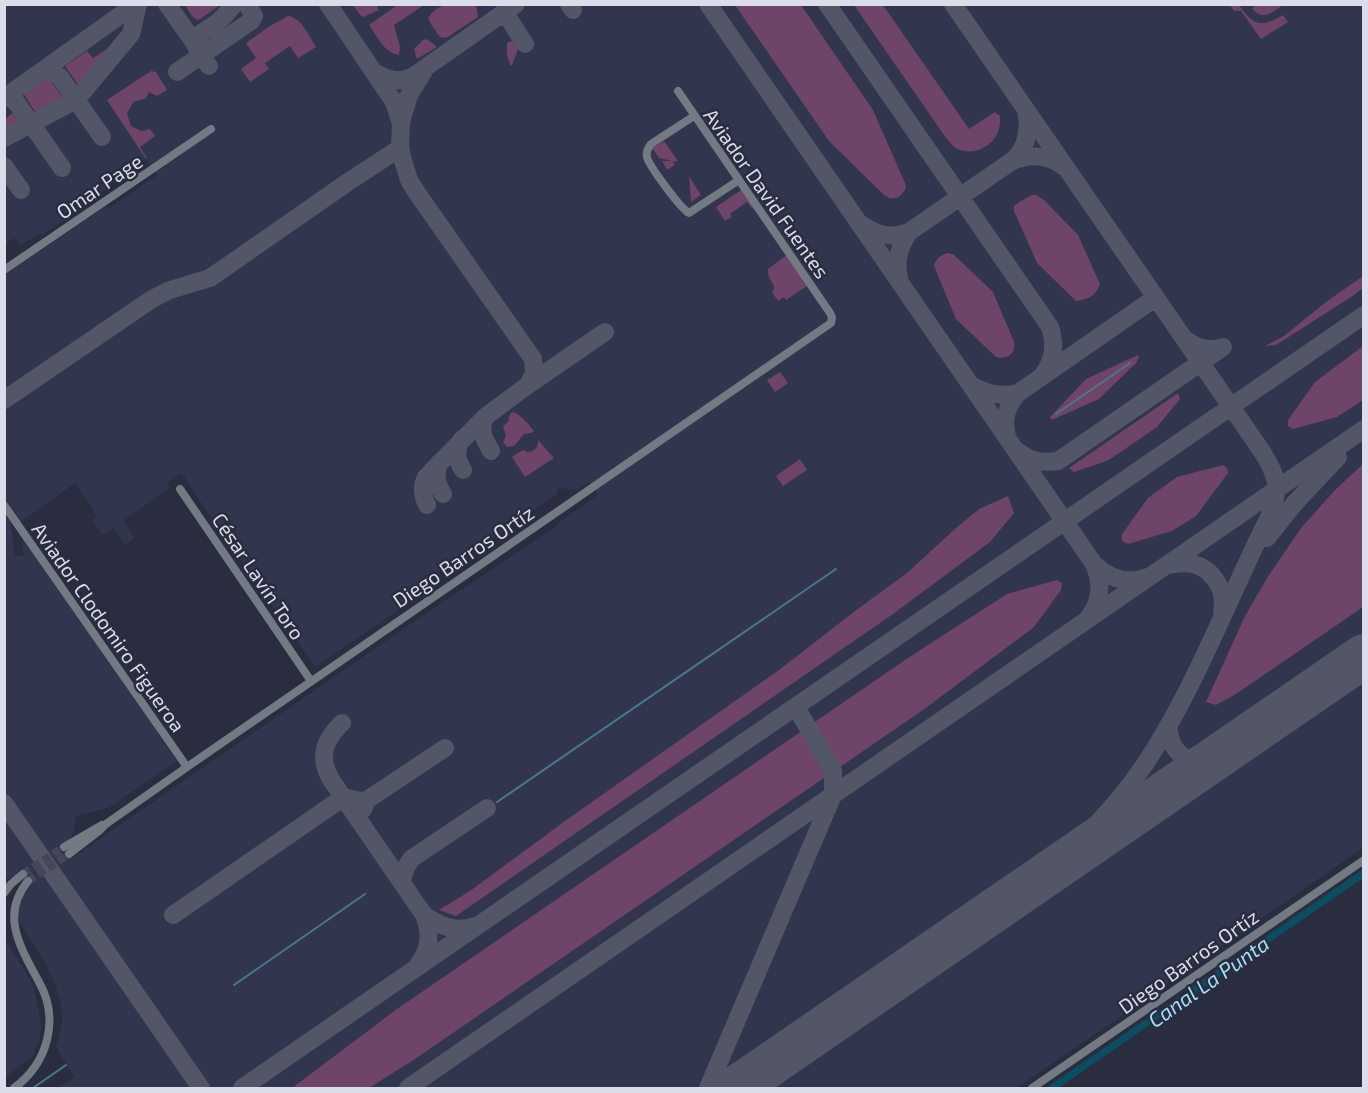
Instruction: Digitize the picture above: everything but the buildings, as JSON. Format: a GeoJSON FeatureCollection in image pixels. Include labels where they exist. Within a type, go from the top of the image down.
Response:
{"type":"FeatureCollection","features":[{"type":"Feature","properties":{"kind":"street","name":"Aviador David Fuentes"},"geometry":{"type":"LineString","coordinates":[[678,91],[830,313]]}},
{"type":"Feature","properties":{"kind":"street"},"geometry":{"type":"LineString","coordinates":[[694,116],[647,149],[648,160],[676,201],[689,213],[739,180]]}},
{"type":"Feature","properties":{"kind":"street","name":"Omar Page"},"geometry":{"type":"LineString","coordinates":[[4,270],[211,129]]}},
{"type":"Feature","properties":{"kind":"street","name":"Diego Barros Ortíz"},"geometry":{"type":"LineString","coordinates":[[66,851],[100,830],[311,681],[829,326],[832,320],[830,313]]}},
{"type":"Feature","properties":{"kind":"street","name":"César Lavín Toro"},"geometry":{"type":"LineString","coordinates":[[180,489],[311,681]]}},
{"type":"Feature","properties":{"kind":"street","name":"Aviador Clodomiro Figueroa"},"geometry":{"type":"LineString","coordinates":[[4,505],[187,767]]}},
{"type":"Feature","properties":{"kind":"street","name":"Diego Barros Ortíz"},"geometry":{"type":"LineString","coordinates":[[1032,1089],[1364,860]]}},
{"type":"Feature","properties":{"kind":"street"},"geometry":{"type":"LineString","coordinates":[[4,893],[23,874]]}},
{"type":"Feature","properties":{"kind":"street"},"geometry":{"type":"LineString","coordinates":[[14,1089],[38,1063],[46,1046],[50,1024],[48,1005],[42,988],[8,927],[7,910],[12,897],[28,881]]}},
{"type":"Feature","properties":{"kind":"street"},"geometry":{"type":"LineString","coordinates":[[10,942],[20,951]]}},
{"type":"Feature","properties":{"kind":"shaded area"},"geometry":{"type":"Polygon","coordinates":[[[399,4],[424,5],[394,25],[400,47],[399,55],[385,48],[369,25],[399,4]]]}},
{"type":"Feature","properties":{"kind":"shaded area"},"geometry":{"type":"Polygon","coordinates":[[[476,4],[478,17],[446,38],[440,37],[428,18],[438,8],[444,6],[476,4]]]}},
{"type":"Feature","properties":{"kind":"shaded area"},"geometry":{"type":"Polygon","coordinates":[[[5,5],[1363,5],[1363,848],[1017,1088],[58,1088],[74,1077],[56,1047],[62,1025],[60,1001],[44,961],[15,915],[19,902],[31,886],[22,873],[13,878],[5,878],[4,514],[11,523],[15,556],[24,555],[22,541],[25,541],[177,761],[110,807],[75,818],[73,833],[63,846],[72,858],[409,625],[554,528],[598,495],[589,482],[577,490],[558,488],[557,494],[529,513],[526,510],[505,526],[507,529],[449,567],[447,565],[444,567],[439,572],[442,580],[315,667],[183,475],[180,474],[167,483],[170,488],[123,521],[135,538],[125,545],[113,528],[103,535],[92,520],[97,516],[75,483],[21,522],[5,498],[5,275],[106,206],[108,209],[157,175],[146,159],[135,164],[110,182],[108,188],[42,235],[40,233],[20,246],[15,238],[5,247],[5,5]]]}},
{"type":"Feature","properties":{"kind":"shaded area"},"geometry":{"type":"Polygon","coordinates":[[[185,5],[220,5],[197,20],[185,5]]]}},
{"type":"Feature","properties":{"kind":"shaded area"},"geometry":{"type":"Polygon","coordinates":[[[353,5],[379,5],[377,6],[379,10],[363,17],[353,5]]]}},
{"type":"Feature","properties":{"kind":"shaded area"},"geometry":{"type":"Polygon","coordinates":[[[735,5],[801,5],[873,110],[905,183],[906,188],[899,196],[891,198],[884,195],[829,141],[735,5]]]}},
{"type":"Feature","properties":{"kind":"shaded area"},"geometry":{"type":"Polygon","coordinates":[[[854,5],[883,5],[969,129],[995,112],[1000,116],[998,132],[990,144],[973,151],[961,150],[952,145],[854,5]]]}},
{"type":"Feature","properties":{"kind":"shaded area"},"geometry":{"type":"Polygon","coordinates":[[[1230,5],[1239,5],[1253,21],[1258,23],[1269,22],[1283,15],[1288,22],[1261,39],[1241,11],[1234,11],[1230,5]]]}},
{"type":"Feature","properties":{"kind":"shaded area"},"geometry":{"type":"Polygon","coordinates":[[[1257,5],[1283,5],[1264,15],[1252,8],[1257,5]]]}},
{"type":"Feature","properties":{"kind":"shaded area"},"geometry":{"type":"Polygon","coordinates":[[[288,16],[301,24],[316,47],[298,58],[290,46],[265,63],[269,69],[250,82],[241,69],[256,58],[246,43],[288,16]]]}},
{"type":"Feature","properties":{"kind":"shaded area"},"geometry":{"type":"Polygon","coordinates":[[[427,39],[437,47],[417,59],[414,49],[427,39]]]}},
{"type":"Feature","properties":{"kind":"shaded area"},"geometry":{"type":"Polygon","coordinates":[[[512,41],[518,49],[510,65],[507,43],[512,41]]]}},
{"type":"Feature","properties":{"kind":"shaded area"},"geometry":{"type":"Polygon","coordinates":[[[113,45],[79,86],[65,66],[87,51],[93,58],[113,45]]]}},
{"type":"Feature","properties":{"kind":"shaded area"},"geometry":{"type":"Polygon","coordinates":[[[151,71],[156,72],[167,90],[157,96],[149,92],[146,98],[133,102],[127,114],[131,126],[141,131],[150,129],[155,136],[140,147],[146,159],[107,100],[151,71]]]}},
{"type":"Feature","properties":{"kind":"shaded area"},"geometry":{"type":"Polygon","coordinates":[[[46,78],[64,99],[36,113],[23,93],[46,78]]]}},
{"type":"Feature","properties":{"kind":"shaded area"},"geometry":{"type":"Polygon","coordinates":[[[13,113],[19,123],[5,132],[5,119],[13,113]]]}},
{"type":"Feature","properties":{"kind":"shaded area"},"geometry":{"type":"Polygon","coordinates":[[[664,141],[678,161],[673,162],[675,165],[667,170],[662,161],[672,161],[659,158],[652,148],[664,141]]]}},
{"type":"Feature","properties":{"kind":"shaded area"},"geometry":{"type":"Polygon","coordinates":[[[689,176],[701,195],[691,202],[689,176]]]}},
{"type":"Feature","properties":{"kind":"shaded area"},"geometry":{"type":"Polygon","coordinates":[[[741,190],[752,208],[747,202],[730,214],[732,217],[725,221],[716,207],[741,190]]]}},
{"type":"Feature","properties":{"kind":"shaded area"},"geometry":{"type":"Polygon","coordinates":[[[1032,195],[1044,200],[1078,235],[1100,284],[1091,297],[1076,301],[1037,263],[1014,211],[1014,206],[1032,195]]]}},
{"type":"Feature","properties":{"kind":"shaded area"},"geometry":{"type":"Polygon","coordinates":[[[948,253],[953,254],[993,292],[1014,342],[1014,350],[1010,355],[1004,358],[996,357],[956,319],[934,266],[939,258],[948,253]]]}},
{"type":"Feature","properties":{"kind":"shaded area"},"geometry":{"type":"Polygon","coordinates":[[[787,255],[807,286],[786,300],[784,297],[778,301],[772,292],[774,287],[768,269],[787,255]]]}},
{"type":"Feature","properties":{"kind":"shaded area"},"geometry":{"type":"Polygon","coordinates":[[[1363,276],[1363,288],[1354,295],[1276,345],[1265,346],[1284,336],[1363,276]]]}},
{"type":"Feature","properties":{"kind":"shaded area"},"geometry":{"type":"Polygon","coordinates":[[[1363,346],[1363,400],[1337,417],[1293,429],[1288,426],[1288,420],[1315,382],[1363,346]]]}},
{"type":"Feature","properties":{"kind":"shaded area"},"geometry":{"type":"Polygon","coordinates":[[[1138,355],[1136,363],[1099,399],[1052,420],[1050,417],[1086,379],[1138,355]]]}},
{"type":"Feature","properties":{"kind":"shaded area"},"geometry":{"type":"Polygon","coordinates":[[[780,372],[788,383],[775,392],[767,380],[780,372]]]}},
{"type":"Feature","properties":{"kind":"shaded area"},"geometry":{"type":"Polygon","coordinates":[[[1178,393],[1180,399],[1157,427],[1109,460],[1074,472],[1069,468],[1178,393]]]}},
{"type":"Feature","properties":{"kind":"shaded area"},"geometry":{"type":"Polygon","coordinates":[[[512,412],[521,417],[534,431],[524,434],[514,446],[507,447],[503,442],[506,436],[503,426],[508,422],[512,412]]]}},
{"type":"Feature","properties":{"kind":"shaded area"},"geometry":{"type":"Polygon","coordinates":[[[538,440],[554,458],[525,477],[512,457],[523,450],[529,452],[534,450],[538,440]]]}},
{"type":"Feature","properties":{"kind":"shaded area"},"geometry":{"type":"Polygon","coordinates":[[[800,459],[807,470],[783,486],[776,476],[800,459]]]}},
{"type":"Feature","properties":{"kind":"shaded area"},"geometry":{"type":"Polygon","coordinates":[[[1363,464],[1363,607],[1236,694],[1216,705],[1206,702],[1244,618],[1267,578],[1301,528],[1335,490],[1363,464]]]}},
{"type":"Feature","properties":{"kind":"shaded area"},"geometry":{"type":"Polygon","coordinates":[[[1223,465],[1227,468],[1228,473],[1196,516],[1172,531],[1128,544],[1122,541],[1122,534],[1148,498],[1177,477],[1223,465]]]}},
{"type":"Feature","properties":{"kind":"shaded area"},"geometry":{"type":"Polygon","coordinates":[[[1008,496],[1014,513],[990,542],[893,614],[456,916],[439,910],[470,891],[779,670],[907,573],[979,509],[1008,496]]]}},
{"type":"Feature","properties":{"kind":"shaded area"},"geometry":{"type":"Polygon","coordinates":[[[1057,580],[1062,583],[1061,590],[1034,627],[923,710],[415,1059],[369,1088],[294,1088],[397,1009],[908,658],[1007,594],[1057,580]]]}},
{"type":"Feature","properties":{"kind":"shaded area"},"geometry":{"type":"Polygon","coordinates":[[[5,939],[32,983],[41,1025],[40,1040],[33,1056],[5,1077],[5,939]]]}},
{"type":"Feature","properties":{"kind":"waterway"},"geometry":{"type":"LineString","coordinates":[[1056,414],[1130,363]]}},
{"type":"Feature","properties":{"kind":"waterway"},"geometry":{"type":"LineString","coordinates":[[497,802],[836,569]]}},
{"type":"Feature","properties":{"kind":"waterway","name":"Canal La Punta"},"geometry":{"type":"LineString","coordinates":[[1052,1088],[1364,873]]}},
{"type":"Feature","properties":{"kind":"waterway"},"geometry":{"type":"LineString","coordinates":[[234,985],[365,894]]}},
{"type":"Feature","properties":{"kind":"waterway"},"geometry":{"type":"LineString","coordinates":[[33,1088],[66,1065]]}},
{"type":"Feature","properties":{"kind":"taxiway"},"geometry":{"type":"LineString","coordinates":[[4,98],[136,4]]}},
{"type":"Feature","properties":{"kind":"taxiway"},"geometry":{"type":"LineString","coordinates":[[4,138],[76,100],[131,34],[138,4]]}},
{"type":"Feature","properties":{"kind":"taxiway"},"geometry":{"type":"LineString","coordinates":[[167,4],[198,48],[196,59],[203,59],[209,66]]}},
{"type":"Feature","properties":{"kind":"taxiway"},"geometry":{"type":"LineString","coordinates":[[195,45],[199,36],[222,18],[235,4]]}},
{"type":"Feature","properties":{"kind":"taxiway"},"geometry":{"type":"LineString","coordinates":[[177,72],[251,21],[254,16],[247,4]]}},
{"type":"Feature","properties":{"kind":"taxiway"},"geometry":{"type":"LineString","coordinates":[[328,4],[394,102],[401,124],[400,145],[409,180],[533,359],[534,373],[528,385]]}},
{"type":"Feature","properties":{"kind":"taxiway"},"geometry":{"type":"LineString","coordinates":[[376,73],[394,80],[412,77],[516,4]]}},
{"type":"Feature","properties":{"kind":"taxiway"},"geometry":{"type":"LineString","coordinates":[[569,4],[573,10]]}},
{"type":"Feature","properties":{"kind":"taxiway"},"geometry":{"type":"LineString","coordinates":[[708,4],[1094,564],[1099,591],[1096,604],[1089,617]]}},
{"type":"Feature","properties":{"kind":"taxiway"},"geometry":{"type":"LineString","coordinates":[[827,4],[1050,327],[1053,353],[1042,376]]}},
{"type":"Feature","properties":{"kind":"taxiway"},"geometry":{"type":"LineString","coordinates":[[953,4],[1261,450],[1276,481],[1270,515],[1195,675],[1162,737],[1130,785],[1101,820],[1016,896]]}},
{"type":"Feature","properties":{"kind":"taxiway"},"geometry":{"type":"LineString","coordinates":[[500,16],[509,19],[525,44]]}},
{"type":"Feature","properties":{"kind":"taxiway"},"geometry":{"type":"LineString","coordinates":[[45,69],[60,77],[102,137]]}},
{"type":"Feature","properties":{"kind":"taxiway"},"geometry":{"type":"LineString","coordinates":[[401,122],[409,95],[424,71]]}},
{"type":"Feature","properties":{"kind":"taxiway"},"geometry":{"type":"LineString","coordinates":[[4,98],[10,98],[16,102],[62,168]]}},
{"type":"Feature","properties":{"kind":"taxiway"},"geometry":{"type":"LineString","coordinates":[[1012,161],[1021,150],[1026,138],[1028,125],[1026,111]]}},
{"type":"Feature","properties":{"kind":"taxiway"},"geometry":{"type":"LineString","coordinates":[[4,400],[152,299],[170,290],[210,278],[400,148]]}},
{"type":"Feature","properties":{"kind":"taxiway"},"geometry":{"type":"LineString","coordinates":[[899,279],[897,266],[899,254],[909,232],[1012,161],[1039,156],[1064,167]]}},
{"type":"Feature","properties":{"kind":"taxiway"},"geometry":{"type":"LineString","coordinates":[[4,166],[21,190]]}},
{"type":"Feature","properties":{"kind":"taxiway"},"geometry":{"type":"LineString","coordinates":[[861,224],[884,235],[909,232]]}},
{"type":"Feature","properties":{"kind":"taxiway"},"geometry":{"type":"LineString","coordinates":[[1007,436],[1005,424],[1007,413],[1018,393],[1155,298]]}},
{"type":"Feature","properties":{"kind":"taxiway"},"geometry":{"type":"LineString","coordinates":[[242,1088],[1364,315]]}},
{"type":"Feature","properties":{"kind":"taxiway"},"geometry":{"type":"LineString","coordinates":[[427,505],[423,491],[426,477],[485,417],[605,332]]}},
{"type":"Feature","properties":{"kind":"taxiway"},"geometry":{"type":"LineString","coordinates":[[1019,452],[1037,461],[1058,461],[1223,347],[1204,349],[1186,340]]}},
{"type":"Feature","properties":{"kind":"taxiway"},"geometry":{"type":"LineString","coordinates":[[971,385],[994,394],[1018,393]]}},
{"type":"Feature","properties":{"kind":"taxiway"},"geometry":{"type":"LineString","coordinates":[[485,417],[482,431],[491,451]]}},
{"type":"Feature","properties":{"kind":"taxiway"},"geometry":{"type":"LineString","coordinates":[[408,1088],[1364,429]]}},
{"type":"Feature","properties":{"kind":"taxiway"},"geometry":{"type":"LineString","coordinates":[[462,439],[457,455],[463,470]]}},
{"type":"Feature","properties":{"kind":"taxiway"},"geometry":{"type":"LineString","coordinates":[[1267,538],[1294,504],[1338,457]]}},
{"type":"Feature","properties":{"kind":"taxiway"},"geometry":{"type":"LineString","coordinates":[[439,463],[437,479],[443,494]]}},
{"type":"Feature","properties":{"kind":"taxiway"},"geometry":{"type":"LineString","coordinates":[[1168,565],[1187,563],[1210,573],[1222,594],[1222,611]]}},
{"type":"Feature","properties":{"kind":"taxiway"},"geometry":{"type":"LineString","coordinates":[[1094,564],[1119,579],[1132,580],[1147,577]]}},
{"type":"Feature","properties":{"kind":"taxiway"},"geometry":{"type":"LineString","coordinates":[[708,1088],[833,795],[833,771],[796,707]]}},
{"type":"Feature","properties":{"kind":"taxiway"},"geometry":{"type":"LineString","coordinates":[[342,723],[330,737],[325,750],[325,765],[332,781],[424,915],[448,927],[461,929],[475,926]]}},
{"type":"Feature","properties":{"kind":"taxiway"},"geometry":{"type":"LineString","coordinates":[[1168,726],[1172,744],[1181,755],[1194,760],[1211,761]]}},
{"type":"Feature","properties":{"kind":"taxiway"},"geometry":{"type":"LineString","coordinates":[[363,809],[367,800],[445,748]]}},
{"type":"Feature","properties":{"kind":"taxiway"},"geometry":{"type":"LineString","coordinates":[[173,915],[344,797],[358,801],[367,800]]}},
{"type":"Feature","properties":{"kind":"taxiway"},"geometry":{"type":"LineString","coordinates":[[4,803],[201,1088]]}},
{"type":"Feature","properties":{"kind":"taxiway"},"geometry":{"type":"LineString","coordinates":[[402,880],[411,859],[487,808]]}},
{"type":"Feature","properties":{"kind":"taxiway"},"geometry":{"type":"LineString","coordinates":[[418,965],[425,953],[428,941],[428,928],[424,915]]}},
{"type":"Feature","properties":{"kind":"runway"},"geometry":{"type":"LineString","coordinates":[[736,1088],[1364,656]]}},
{"type":"Feature","properties":{"kind":"tunnel"},"geometry":{"type":"LineString","coordinates":[[23,874],[64,847]]}},
{"type":"Feature","properties":{"kind":"tunnel"},"geometry":{"type":"LineString","coordinates":[[28,881],[69,854]]}}]}
